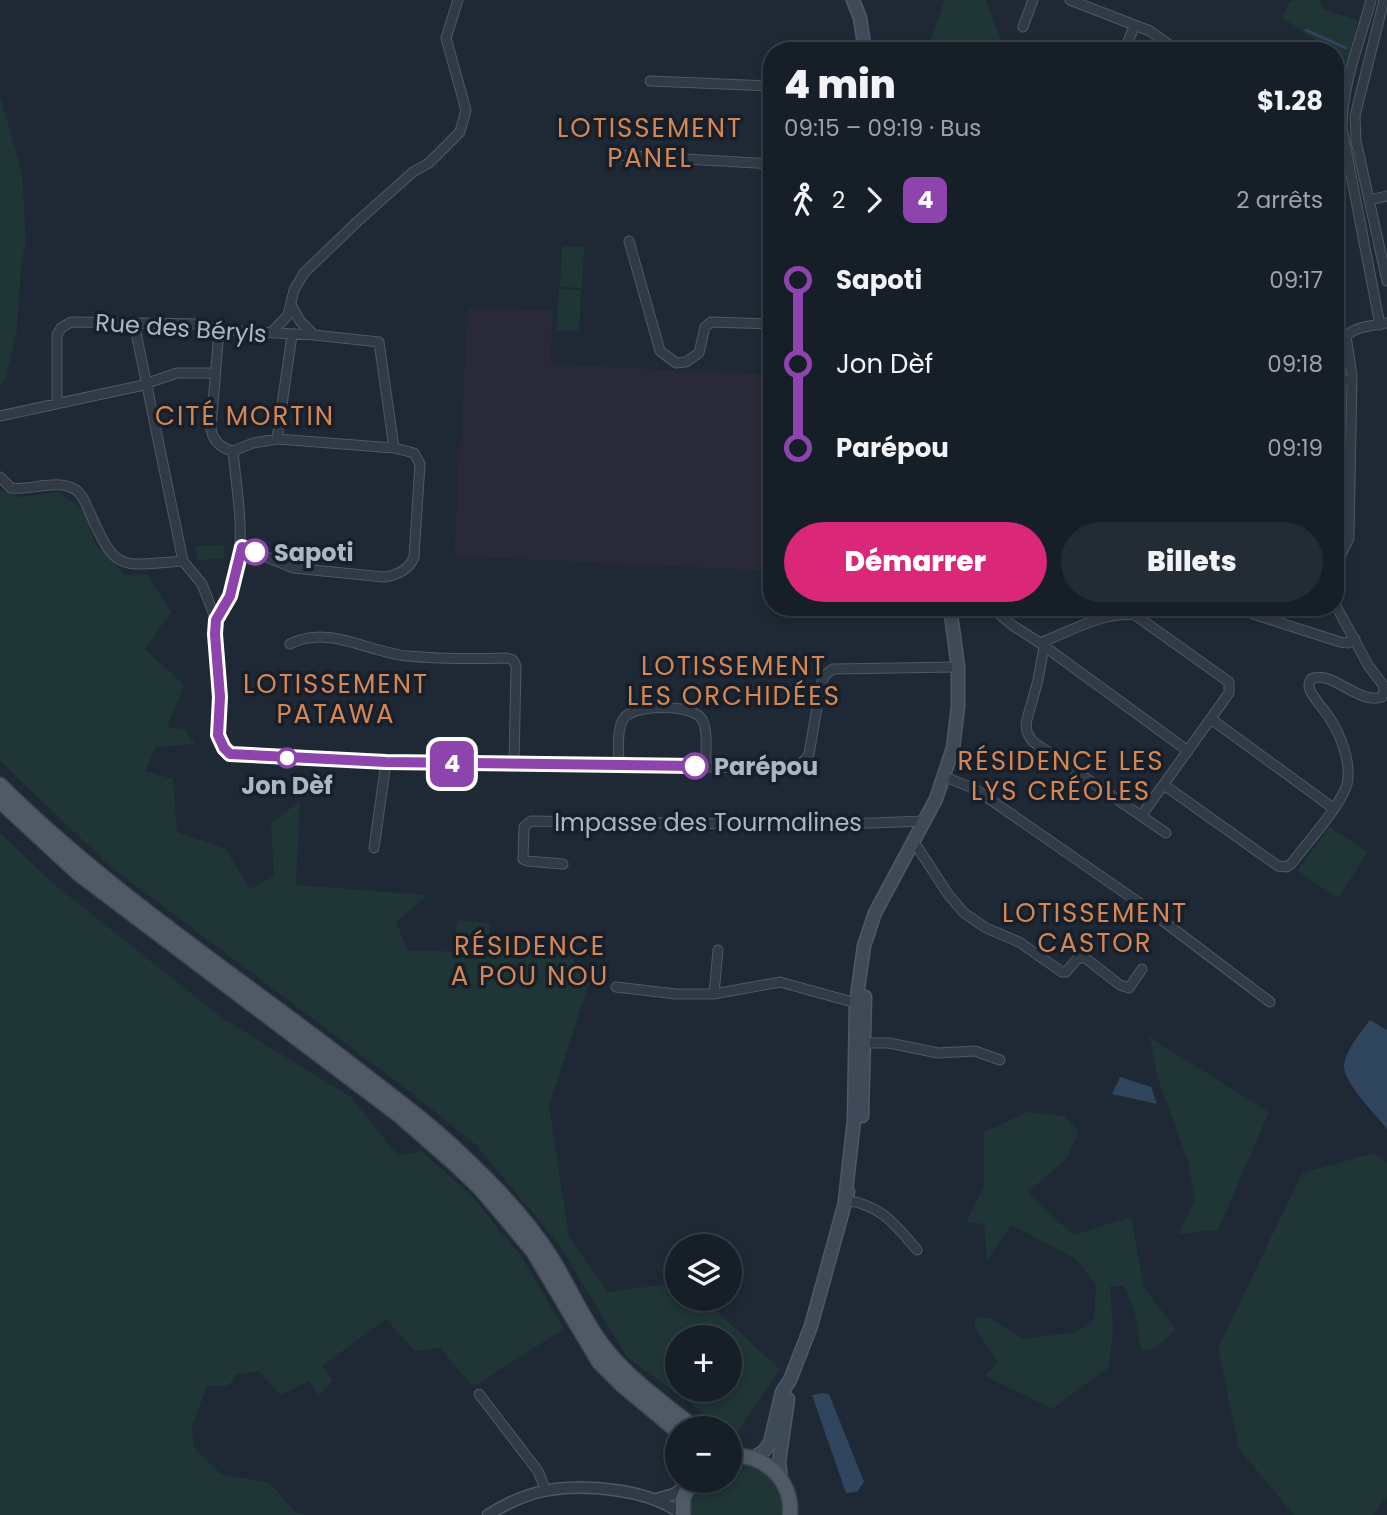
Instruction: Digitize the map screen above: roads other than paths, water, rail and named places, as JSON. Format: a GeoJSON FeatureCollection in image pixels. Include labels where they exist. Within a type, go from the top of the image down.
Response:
{"type":"FeatureCollection","features":[{"type":"Feature","properties":{"kind":"main road"},"geometry":{"type":"LineString","coordinates":[[853,0],[860,18],[864,42]]}},
{"type":"Feature","properties":{"kind":"main road"},"geometry":{"type":"LineString","coordinates":[[860,18],[862,0]]}},
{"type":"Feature","properties":{"kind":"main road"},"geometry":{"type":"LineString","coordinates":[[860,1043],[856,1003],[864,946],[875,914],[926,821],[945,777],[956,729],[958,667],[951,616]]}},
{"type":"Feature","properties":{"kind":"main road"},"geometry":{"type":"LineString","coordinates":[[0,786],[82,862],[405,1106],[461,1154],[518,1213],[549,1253],[599,1341],[615,1362],[680,1416]]}},
{"type":"Feature","properties":{"kind":"main road"},"geometry":{"type":"LineString","coordinates":[[0,801],[79,874],[400,1116],[455,1164],[480,1188],[533,1251],[599,1362],[665,1421]]}},
{"type":"Feature","properties":{"kind":"main road"},"geometry":{"type":"LineString","coordinates":[[781,1478],[779,1462],[790,1380],[818,1301],[845,1200],[868,962],[886,893]]}},
{"type":"Feature","properties":{"kind":"main road"},"geometry":{"type":"LineString","coordinates":[[753,1458],[770,1443],[782,1392],[790,1380]]}},
{"type":"Feature","properties":{"kind":"main road"},"geometry":{"type":"LineString","coordinates":[[742,1456],[769,1465],[781,1478],[788,1493],[790,1515]]}},
{"type":"Feature","properties":{"kind":"main road"},"geometry":{"type":"LineString","coordinates":[[682,1515],[685,1493]]}},
{"type":"Feature","properties":{"kind":"street"},"geometry":{"type":"LineString","coordinates":[[271,333],[288,315],[294,290],[304,273],[386,197],[429,163],[460,132],[466,110],[446,38],[458,0]]}},
{"type":"Feature","properties":{"kind":"street"},"geometry":{"type":"LineString","coordinates":[[1023,27],[1033,0]]}},
{"type":"Feature","properties":{"kind":"street"},"geometry":{"type":"LineString","coordinates":[[1070,0],[1135,25],[1166,42]]}},
{"type":"Feature","properties":{"kind":"street"},"geometry":{"type":"LineString","coordinates":[[1344,94],[1371,0]]}},
{"type":"Feature","properties":{"kind":"street"},"geometry":{"type":"LineString","coordinates":[[1384,0],[1355,116],[1356,141],[1387,281]]}},
{"type":"Feature","properties":{"kind":"street"},"geometry":{"type":"LineString","coordinates":[[1128,42],[1135,25]]}},
{"type":"Feature","properties":{"kind":"street"},"geometry":{"type":"LineString","coordinates":[[650,81],[763,86]]}},
{"type":"Feature","properties":{"kind":"street"},"geometry":{"type":"LineString","coordinates":[[1344,113],[1355,116]]}},
{"type":"Feature","properties":{"kind":"street"},"geometry":{"type":"LineString","coordinates":[[1344,144],[1384,324],[1359,328],[1346,336],[1352,381],[1348,543],[1344,550]]}},
{"type":"Feature","properties":{"kind":"street"},"geometry":{"type":"LineString","coordinates":[[616,155],[763,163]]}},
{"type":"Feature","properties":{"kind":"street"},"geometry":{"type":"LineString","coordinates":[[1369,200],[1387,196]]}},
{"type":"Feature","properties":{"kind":"street"},"geometry":{"type":"LineString","coordinates":[[629,241],[660,351],[676,363],[686,362],[699,353],[705,327],[711,322],[763,324]]}},
{"type":"Feature","properties":{"kind":"street"},"geometry":{"type":"LineString","coordinates":[[292,306],[300,321],[314,335]]}},
{"type":"Feature","properties":{"kind":"street","name":"Rue des Béryls"},"geometry":{"type":"LineString","coordinates":[[57,402],[57,335],[61,328],[77,321],[203,324],[219,330],[314,335],[379,342],[394,448]]}},
{"type":"Feature","properties":{"kind":"street"},"geometry":{"type":"LineString","coordinates":[[134,323],[183,561],[201,584],[216,620]]}},
{"type":"Feature","properties":{"kind":"street"},"geometry":{"type":"LineString","coordinates":[[219,330],[214,373],[212,434],[219,444],[233,451],[253,443],[277,439],[394,448],[414,453],[421,464],[414,557],[398,574],[384,577],[293,568],[242,547]]}},
{"type":"Feature","properties":{"kind":"street"},"geometry":{"type":"LineString","coordinates":[[277,439],[292,335]]}},
{"type":"Feature","properties":{"kind":"street"},"geometry":{"type":"LineString","coordinates":[[0,416],[148,383],[183,372],[214,373]]}},
{"type":"Feature","properties":{"kind":"street"},"geometry":{"type":"LineString","coordinates":[[1344,381],[1352,381]]}},
{"type":"Feature","properties":{"kind":"street"},"geometry":{"type":"LineString","coordinates":[[233,451],[242,547],[230,596],[216,620],[215,634],[220,697],[218,735],[227,752],[234,755],[386,762],[797,767],[809,754],[821,684],[825,675],[833,669],[958,667]]}},
{"type":"Feature","properties":{"kind":"street"},"geometry":{"type":"LineString","coordinates":[[0,477],[7,486],[15,489],[55,485],[76,490],[87,505],[104,546],[117,560],[133,564],[183,561]]}},
{"type":"Feature","properties":{"kind":"street"},"geometry":{"type":"LineString","coordinates":[[1344,493],[1349,494]]}},
{"type":"Feature","properties":{"kind":"street"},"geometry":{"type":"LineString","coordinates":[[1002,616],[1188,751]]}},
{"type":"Feature","properties":{"kind":"street"},"geometry":{"type":"LineString","coordinates":[[1042,645],[1114,616]]}},
{"type":"Feature","properties":{"kind":"street"},"geometry":{"type":"LineString","coordinates":[[1136,616],[1227,680],[1230,685],[1229,693],[1141,816]]}},
{"type":"Feature","properties":{"kind":"street"},"geometry":{"type":"LineString","coordinates":[[1259,616],[1340,642],[1348,643],[1355,639]]}},
{"type":"Feature","properties":{"kind":"street"},"geometry":{"type":"LineString","coordinates":[[1164,785],[1279,866],[1286,867],[1291,864],[1342,796],[1348,781],[1348,763],[1331,720],[1310,691],[1311,679],[1324,678],[1368,698],[1382,697],[1384,692],[1383,685],[1368,665],[1342,616]]}},
{"type":"Feature","properties":{"kind":"street"},"geometry":{"type":"LineString","coordinates":[[290,644],[305,638],[321,637],[406,656],[513,660],[516,666],[514,764]]}},
{"type":"Feature","properties":{"kind":"street"},"geometry":{"type":"LineString","coordinates":[[1042,645],[1026,723],[1028,736],[1166,833]]}},
{"type":"Feature","properties":{"kind":"street"},"geometry":{"type":"LineString","coordinates":[[619,766],[621,727],[626,716],[638,710],[672,709],[690,710],[701,718],[705,731],[706,766]]}},
{"type":"Feature","properties":{"kind":"street"},"geometry":{"type":"LineString","coordinates":[[1210,719],[1333,808]]}},
{"type":"Feature","properties":{"kind":"street"},"geometry":{"type":"LineString","coordinates":[[374,848],[386,762]]}},
{"type":"Feature","properties":{"kind":"street"},"geometry":{"type":"LineString","coordinates":[[945,777],[975,789],[1138,902],[1270,1002]]}},
{"type":"Feature","properties":{"kind":"street","name":"Impasse des Tourmalines"},"geometry":{"type":"LineString","coordinates":[[563,864],[523,859],[524,827],[527,823],[815,825],[926,821]]}},
{"type":"Feature","properties":{"kind":"street"},"geometry":{"type":"LineString","coordinates":[[914,842],[948,894],[964,913],[986,928],[1019,942],[1062,972],[1066,972],[1080,957],[1084,957],[1120,985],[1129,988],[1142,969]]}},
{"type":"Feature","properties":{"kind":"street"},"geometry":{"type":"LineString","coordinates":[[714,994],[718,950]]}},
{"type":"Feature","properties":{"kind":"street"},"geometry":{"type":"LineString","coordinates":[[616,988],[676,994],[714,994],[780,982],[856,1003]]}},
{"type":"Feature","properties":{"kind":"street"},"geometry":{"type":"LineString","coordinates":[[860,1043],[889,1043],[938,1053],[975,1051],[1000,1060]]}},
{"type":"Feature","properties":{"kind":"street"},"geometry":{"type":"LineString","coordinates":[[845,1200],[866,1203],[895,1224],[917,1250]]}},
{"type":"Feature","properties":{"kind":"street"},"geometry":{"type":"LineString","coordinates":[[479,1394],[538,1471],[546,1491]]}},
{"type":"Feature","properties":{"kind":"street"},"geometry":{"type":"LineString","coordinates":[[488,1515],[518,1500],[546,1491],[571,1488],[603,1489],[657,1499],[682,1515]]}},
{"type":"Feature","properties":{"kind":"street"},"geometry":{"type":"LineString","coordinates":[[657,1499],[675,1493]]}},
{"type":"Feature","properties":{"kind":"water"},"geometry":{"type":"Polygon","coordinates":[[[1370,1020],[1387,1030],[1387,1129],[1353,1088],[1345,1071],[1348,1052],[1370,1020]]]}},
{"type":"Feature","properties":{"kind":"water"},"geometry":{"type":"Polygon","coordinates":[[[1120,1077],[1151,1087],[1157,1104],[1112,1094],[1120,1077]]]}},
{"type":"Feature","properties":{"kind":"water"},"geometry":{"type":"Polygon","coordinates":[[[829,1394],[864,1482],[857,1492],[846,1493],[812,1395],[829,1394]]]}},
{"type":"Feature","properties":{"kind":"waterway"},"geometry":{"type":"LineString","coordinates":[[1306,30],[1333,42]]}},
{"type":"Feature","properties":{"kind":"place","name":"Sapoti"},"geometry":{"type":"Point","coordinates":[255,552]}},
{"type":"Feature","properties":{"kind":"place","name":"Jon Dèf"},"geometry":{"type":"Point","coordinates":[287,758]}},
{"type":"Feature","properties":{"kind":"place","name":"Parépou"},"geometry":{"type":"Point","coordinates":[695,766]}},
{"type":"Feature","properties":{"kind":"district","name":"LOTISSEMENT PANEL"},"geometry":{"type":"Point","coordinates":[650,143]}},
{"type":"Feature","properties":{"kind":"district","name":"CITÉ MORTIN"},"geometry":{"type":"Point","coordinates":[245,416]}},
{"type":"Feature","properties":{"kind":"district","name":"LOTISSEMENT LES ORCHIDÉES"},"geometry":{"type":"Point","coordinates":[734,681]}},
{"type":"Feature","properties":{"kind":"district","name":"LOTISSEMENT PATAWA"},"geometry":{"type":"Point","coordinates":[336,699]}},
{"type":"Feature","properties":{"kind":"district","name":"RÉSIDENCE LES LYS CRÉOLES"},"geometry":{"type":"Point","coordinates":[1061,776]}},
{"type":"Feature","properties":{"kind":"district","name":"LOTISSEMENT CASTOR"},"geometry":{"type":"Point","coordinates":[1095,928]}},
{"type":"Feature","properties":{"kind":"district","name":"RÉSIDENCE A POU NOU"},"geometry":{"type":"Point","coordinates":[530,961]}}]}
